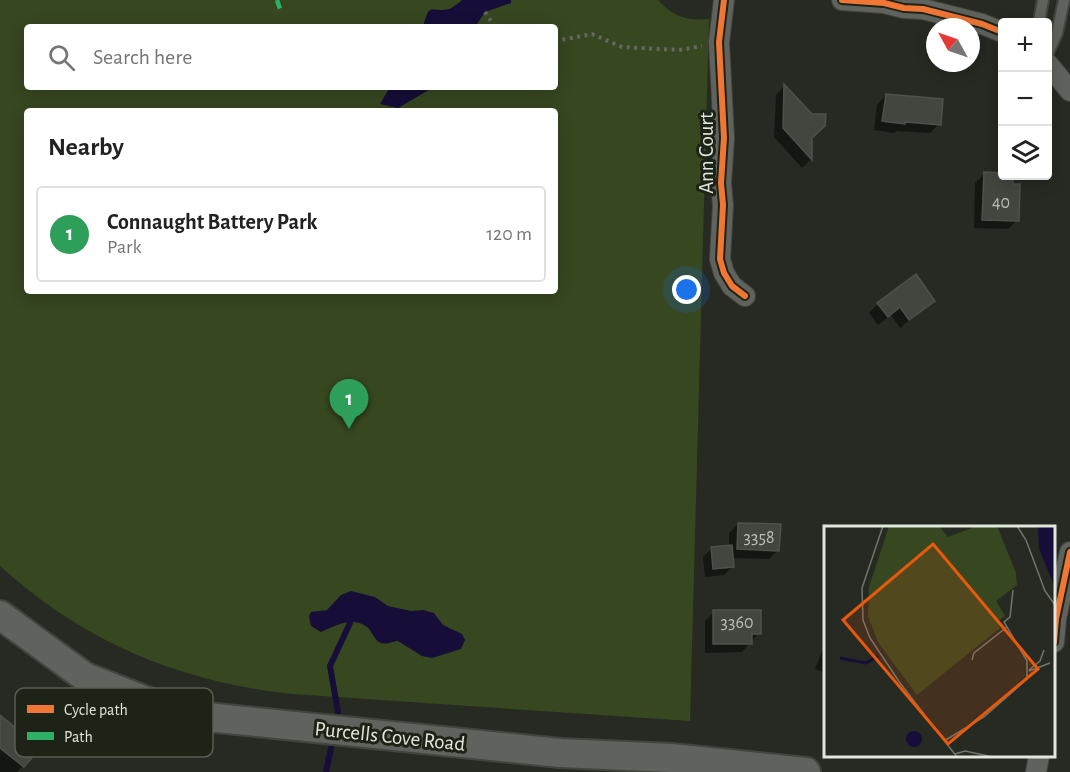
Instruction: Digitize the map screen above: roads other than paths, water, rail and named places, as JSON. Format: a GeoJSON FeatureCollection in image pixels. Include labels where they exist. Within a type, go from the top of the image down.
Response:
{"type":"FeatureCollection","features":[{"type":"Feature","properties":{"kind":"main road","name":"Purcells Cove Road"},"geometry":{"type":"LineString","coordinates":[[0,615],[85,677],[113,688]]}},
{"type":"Feature","properties":{"kind":"main road","name":"Purcells Cove Road"},"geometry":{"type":"LineString","coordinates":[[213,718],[560,753],[672,758],[806,772]]}},
{"type":"Feature","properties":{"kind":"street","name":"Ann Court"},"geometry":{"type":"LineString","coordinates":[[724,0],[719,39],[724,138],[720,259],[724,273],[732,286],[745,296]]}},
{"type":"Feature","properties":{"kind":"street"},"geometry":{"type":"LineString","coordinates":[[842,0],[923,9],[998,30]]}},
{"type":"Feature","properties":{"kind":"street"},"geometry":{"type":"LineString","coordinates":[[1052,69],[1070,91]]}},
{"type":"Feature","properties":{"kind":"street"},"geometry":{"type":"LineString","coordinates":[[1055,626],[1070,552]]}},
{"type":"Feature","properties":{"kind":"street"},"geometry":{"type":"LineString","coordinates":[[1036,772],[1039,757]]}},
{"type":"Feature","properties":{"kind":"lane"},"geometry":{"type":"LineString","coordinates":[[1040,18],[1043,0]]}},
{"type":"Feature","properties":{"kind":"lane"},"geometry":{"type":"LineString","coordinates":[[1052,43],[1057,33],[1064,0]]}},
{"type":"Feature","properties":{"kind":"waterway"},"geometry":{"type":"LineString","coordinates":[[338,712],[330,666],[350,623]]}},
{"type":"Feature","properties":{"kind":"waterway"},"geometry":{"type":"LineString","coordinates":[[326,772],[331,748]]}},
{"type":"Feature","properties":{"kind":"place","name":"Connaught Battery Park"},"geometry":{"type":"Point","coordinates":[349,429]}}]}
